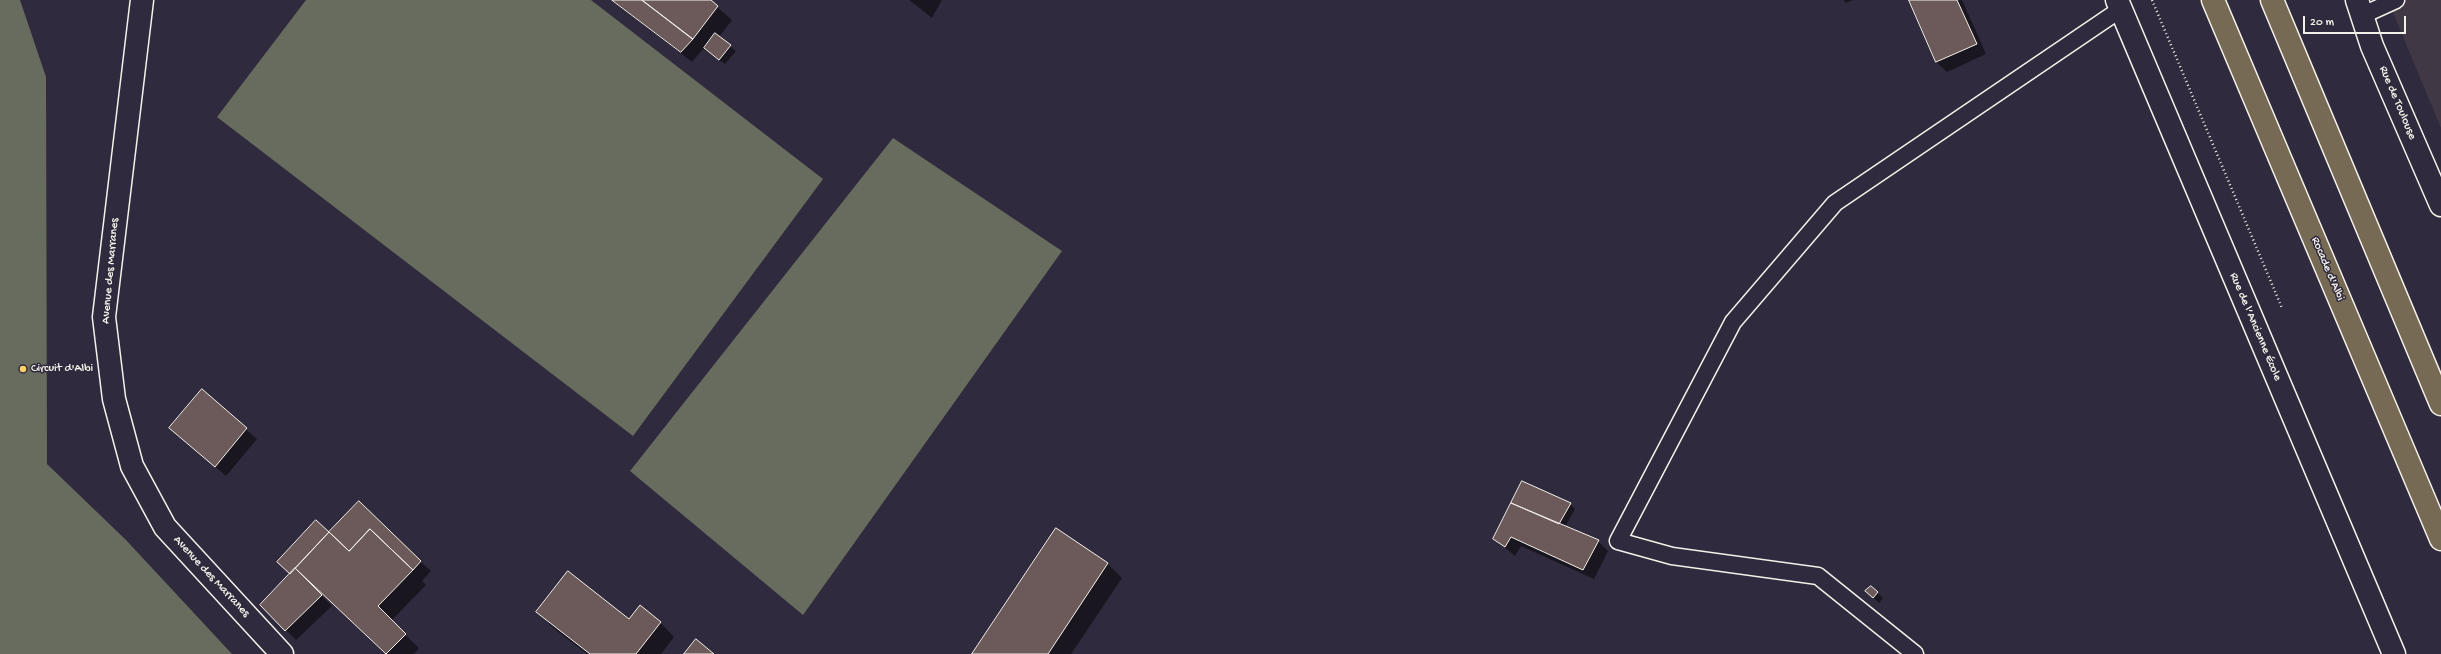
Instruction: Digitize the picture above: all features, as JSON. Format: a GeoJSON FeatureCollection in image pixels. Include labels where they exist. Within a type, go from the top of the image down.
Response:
{"type":"FeatureCollection","features":[{"type":"Feature","properties":{"kind":"highway","name":"Rocade d'Albi"},"geometry":{"type":"LineString","coordinates":[[2213,0],[2441,539]]}},
{"type":"Feature","properties":{"kind":"highway"},"geometry":{"type":"LineString","coordinates":[[2272,0],[2441,404]]}},
{"type":"Feature","properties":{"kind":"street","name":"Avenue des Marranes"},"geometry":{"type":"LineString","coordinates":[[142,0],[104,317],[114,399],[132,466],[165,527],[282,654]]}},
{"type":"Feature","properties":{"kind":"street","name":"Rue de l’Ancienne École"},"geometry":{"type":"LineString","coordinates":[[2119,4],[2394,654]]}},
{"type":"Feature","properties":{"kind":"street","name":"Rue de Toulouse"},"geometry":{"type":"LineString","coordinates":[[2360,7],[2372,46],[2441,205]]}},
{"type":"Feature","properties":{"kind":"lane"},"geometry":{"type":"LineString","coordinates":[[2360,7],[2396,0]]}},
{"type":"Feature","properties":{"kind":"lane"},"geometry":{"type":"LineString","coordinates":[[1915,654],[1818,576],[1672,556],[1618,541],[1733,322],[1835,203],[2119,4]]}},
{"type":"Feature","properties":{"kind":"shaded area"},"geometry":{"type":"Polygon","coordinates":[[[2387,0],[2441,0],[2441,128],[2389,3],[2387,0]]]}},
{"type":"Feature","properties":{"kind":"green space","name":"Circuit d'Albi"},"geometry":{"type":"Polygon","coordinates":[[[0,0],[20,0],[46,77],[47,464],[126,540],[232,654],[0,654],[0,0]]]}},
{"type":"Feature","properties":{"kind":"green space"},"geometry":{"type":"Polygon","coordinates":[[[306,0],[591,0],[823,179],[633,436],[217,117],[306,0]]]}},
{"type":"Feature","properties":{"kind":"green space"},"geometry":{"type":"Polygon","coordinates":[[[893,138],[1062,251],[803,615],[630,471],[893,138]]]}},
{"type":"Feature","properties":{"kind":"building"},"geometry":{"type":"Polygon","coordinates":[[[612,0],[642,0],[693,39],[681,52],[612,0]]]}},
{"type":"Feature","properties":{"kind":"building"},"geometry":{"type":"Polygon","coordinates":[[[642,0],[711,0],[718,6],[693,39],[642,0]]]}},
{"type":"Feature","properties":{"kind":"building"},"geometry":{"type":"Polygon","coordinates":[[[1909,0],[1957,0],[1977,44],[1936,62],[1909,0]]]}},
{"type":"Feature","properties":{"kind":"building"},"geometry":{"type":"Polygon","coordinates":[[[715,33],[731,45],[719,60],[704,48],[715,33]]]}},
{"type":"Feature","properties":{"kind":"building"},"geometry":{"type":"Polygon","coordinates":[[[202,389],[247,428],[215,467],[169,428],[202,389]]]}},
{"type":"Feature","properties":{"kind":"building"},"geometry":{"type":"Polygon","coordinates":[[[1522,481],[1571,503],[1559,524],[1511,503],[1522,481]]]}},
{"type":"Feature","properties":{"kind":"building"},"geometry":{"type":"Polygon","coordinates":[[[359,501],[421,561],[413,570],[370,529],[349,551],[329,532],[359,501]]]}},
{"type":"Feature","properties":{"kind":"building"},"geometry":{"type":"Polygon","coordinates":[[[1511,503],[1599,540],[1583,570],[1511,537],[1505,547],[1493,539],[1511,503]]]}},
{"type":"Feature","properties":{"kind":"building"},"geometry":{"type":"Polygon","coordinates":[[[316,520],[329,532],[290,574],[277,562],[316,520]]]}},
{"type":"Feature","properties":{"kind":"building"},"geometry":{"type":"Polygon","coordinates":[[[1056,528],[1108,563],[1048,654],[972,654],[1056,528]]]}},
{"type":"Feature","properties":{"kind":"building"},"geometry":{"type":"Polygon","coordinates":[[[370,529],[413,570],[378,606],[406,634],[386,654],[295,568],[329,532],[349,551],[370,529]]]}},
{"type":"Feature","properties":{"kind":"building"},"geometry":{"type":"Polygon","coordinates":[[[295,568],[322,595],[285,631],[260,605],[295,568]]]}},
{"type":"Feature","properties":{"kind":"building"},"geometry":{"type":"Polygon","coordinates":[[[568,571],[629,619],[640,605],[661,622],[636,654],[590,654],[536,612],[568,571]]]}},
{"type":"Feature","properties":{"kind":"building"},"geometry":{"type":"Polygon","coordinates":[[[1871,586],[1878,592],[1873,598],[1865,591],[1871,586]]]}},
{"type":"Feature","properties":{"kind":"building"},"geometry":{"type":"Polygon","coordinates":[[[696,639],[714,654],[684,654],[696,639]]]}},
{"type":"Feature","properties":{"kind":"place","name":"Circuit d'Albi"},"geometry":{"type":"Point","coordinates":[23,369]}}]}
